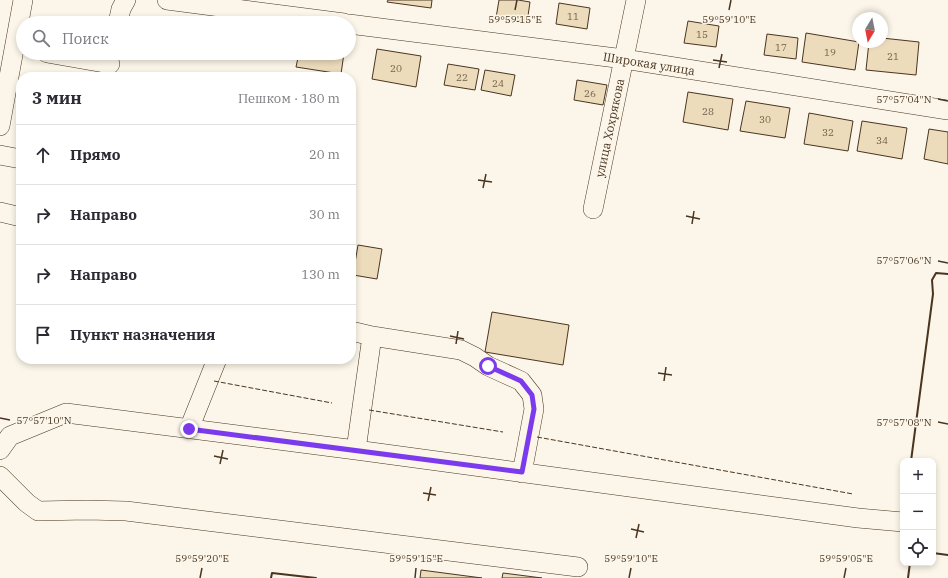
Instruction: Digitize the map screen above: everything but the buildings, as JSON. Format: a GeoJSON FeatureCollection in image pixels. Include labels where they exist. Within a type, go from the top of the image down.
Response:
{"type":"FeatureCollection","features":[{"type":"Feature","properties":{"kind":"street"},"geometry":{"type":"LineString","coordinates":[[22,16],[23,0]]}},
{"type":"Feature","properties":{"kind":"street"},"geometry":{"type":"LineString","coordinates":[[120,16],[121,9],[126,0]]}},
{"type":"Feature","properties":{"kind":"street"},"geometry":{"type":"LineString","coordinates":[[167,0],[290,16]]}},
{"type":"Feature","properties":{"kind":"street","name":"улица Хохрякова"},"geometry":{"type":"LineString","coordinates":[[593,209],[636,0]]}},
{"type":"Feature","properties":{"kind":"street","name":"Широкая улица"},"geometry":{"type":"LineString","coordinates":[[356,25],[624,59],[948,110]]}},
{"type":"Feature","properties":{"kind":"street"},"geometry":{"type":"LineString","coordinates":[[16,72],[18,60]]}},
{"type":"Feature","properties":{"kind":"street"},"geometry":{"type":"LineString","coordinates":[[84,60],[110,65]]}},
{"type":"Feature","properties":{"kind":"street"},"geometry":{"type":"LineString","coordinates":[[0,126],[13,103],[16,76]]}},
{"type":"Feature","properties":{"kind":"street"},"geometry":{"type":"LineString","coordinates":[[0,155],[16,158]]}},
{"type":"Feature","properties":{"kind":"street"},"geometry":{"type":"LineString","coordinates":[[0,212],[16,216]]}},
{"type":"Feature","properties":{"kind":"street"},"geometry":{"type":"LineString","coordinates":[[356,332],[461,350],[488,366],[521,381],[532,395],[534,409],[522,472]]}},
{"type":"Feature","properties":{"kind":"street"},"geometry":{"type":"LineString","coordinates":[[356,450],[372,336]]}},
{"type":"Feature","properties":{"kind":"street"},"geometry":{"type":"LineString","coordinates":[[189,429],[215,364]]}},
{"type":"Feature","properties":{"kind":"street"},"geometry":{"type":"LineString","coordinates":[[0,450],[10,436],[66,412],[858,518],[900,522]]}},
{"type":"Feature","properties":{"kind":"street"},"geometry":{"type":"LineString","coordinates":[[0,476],[27,503],[38,511],[87,510],[126,512],[578,567]]}},
{"type":"Feature","properties":{"kind":"fence"},"geometry":{"type":"LineString","coordinates":[[214,381],[332,403]]}},
{"type":"Feature","properties":{"kind":"fence"},"geometry":{"type":"LineString","coordinates":[[369,410],[503,432]]}},
{"type":"Feature","properties":{"kind":"fence"},"geometry":{"type":"LineString","coordinates":[[537,437],[853,494]]}},
{"type":"Feature","properties":{"kind":"wall"},"geometry":{"type":"LineString","coordinates":[[911,458],[933,294],[932,280],[936,273],[948,274]]}},
{"type":"Feature","properties":{"kind":"wall"},"geometry":{"type":"LineString","coordinates":[[936,553],[948,555]]}},
{"type":"Feature","properties":{"kind":"wall"},"geometry":{"type":"LineString","coordinates":[[908,578],[910,566]]}},
{"type":"Feature","properties":{"kind":"wall"},"geometry":{"type":"LineString","coordinates":[[271,578],[272,573],[316,578]]}},
{"type":"Feature","properties":{"kind":"route"},"geometry":{"type":"LineString","coordinates":[[189,429],[522,472],[534,409],[532,395],[521,381],[488,366]]}}]}
